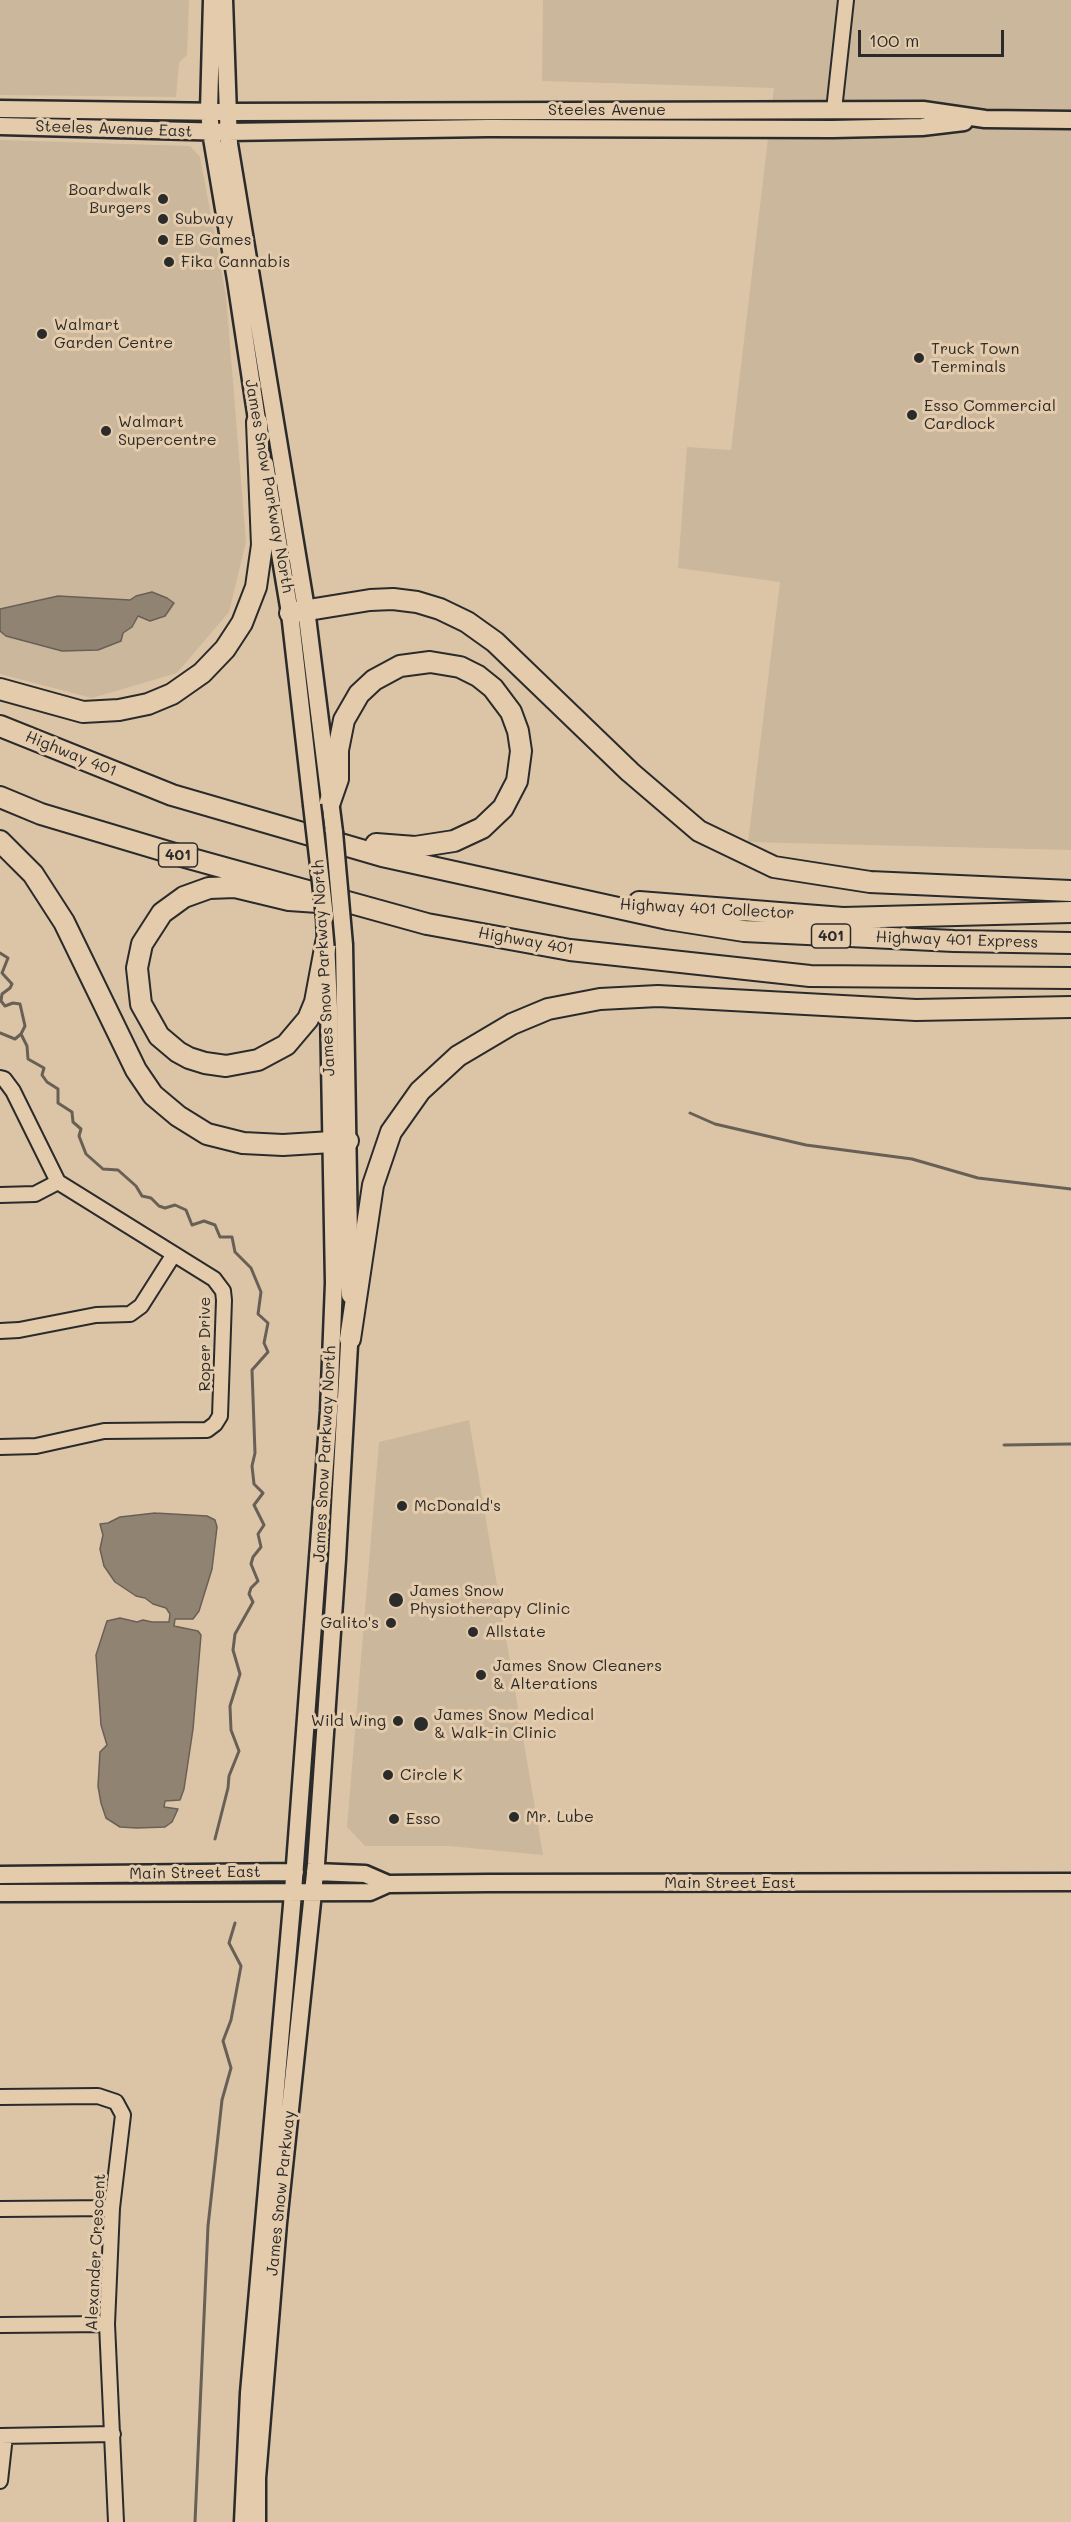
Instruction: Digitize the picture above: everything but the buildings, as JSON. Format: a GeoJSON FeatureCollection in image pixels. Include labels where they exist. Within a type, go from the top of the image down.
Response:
{"type":"FeatureCollection","features":[{"type":"Feature","properties":{"kind":"highway"},"geometry":{"type":"LineString","coordinates":[[0,689],[83,712],[119,710],[148,704],[172,694],[202,673],[225,649],[242,623],[255,587],[262,545],[257,422]]}},
{"type":"Feature","properties":{"kind":"highway"},"geometry":{"type":"LineString","coordinates":[[298,611],[370,600],[393,599],[440,609],[467,622],[495,642],[630,772],[699,831],[774,867],[870,882],[1071,891]]}},
{"type":"Feature","properties":{"kind":"highway"},"geometry":{"type":"LineString","coordinates":[[267,822],[387,845],[432,846],[464,838],[482,828],[497,815],[517,781],[521,751],[518,731],[511,712],[493,688],[478,676],[460,667],[430,662],[410,664],[391,670],[366,687],[348,711],[341,729],[338,779],[321,803]]}},
{"type":"Feature","properties":{"kind":"highway","name":"Highway 401"},"geometry":{"type":"LineString","coordinates":[[0,726],[172,795],[382,856],[594,904]]}},
{"type":"Feature","properties":{"kind":"highway","name":"Highway 401"},"geometry":{"type":"LineString","coordinates":[[0,797],[40,814],[427,924],[570,950],[810,976],[1071,978]]}},
{"type":"Feature","properties":{"kind":"highway"},"geometry":{"type":"LineString","coordinates":[[0,841],[33,874],[64,922],[106,1004],[135,1070],[153,1095],[178,1116],[207,1134],[243,1143],[283,1145],[340,1142]]}},
{"type":"Feature","properties":{"kind":"highway"},"geometry":{"type":"LineString","coordinates":[[335,944],[308,1019],[286,1045],[258,1060],[226,1066],[189,1058],[159,1036],[141,1004],[136,980],[142,944],[162,913],[184,897],[209,888],[235,887],[289,900],[360,905]]}},
{"type":"Feature","properties":{"kind":"highway","name":"Highway 401 Collector"},"geometry":{"type":"LineString","coordinates":[[594,904],[634,902],[843,918],[1071,912]]}},
{"type":"Feature","properties":{"kind":"highway","name":"Highway 401 Express"},"geometry":{"type":"LineString","coordinates":[[594,904],[744,931],[954,942],[1071,943]]}},
{"type":"Feature","properties":{"kind":"highway"},"geometry":{"type":"LineString","coordinates":[[350,1339],[374,1185],[391,1132],[420,1090],[458,1056],[512,1024],[548,1009],[600,999],[658,996],[916,1010],[1071,1007]]}},
{"type":"Feature","properties":{"kind":"main road","name":"James Snow Parkway North"},"geometry":{"type":"LineString","coordinates":[[212,0],[209,111],[211,132],[257,422],[298,611]]}},
{"type":"Feature","properties":{"kind":"main road","name":"James Snow Parkway North"},"geometry":{"type":"LineString","coordinates":[[224,0],[228,132],[298,611],[321,803],[325,917],[335,944]]}},
{"type":"Feature","properties":{"kind":"main road","name":"Steeles Avenue East"},"geometry":{"type":"LineString","coordinates":[[0,109],[227,112]]}},
{"type":"Feature","properties":{"kind":"main road","name":"Steeles Avenue"},"geometry":{"type":"LineString","coordinates":[[227,112],[923,110],[985,119],[1071,120]]}},
{"type":"Feature","properties":{"kind":"main road","name":"Steeles Avenue"},"geometry":{"type":"LineString","coordinates":[[228,132],[488,128],[922,128],[985,119]]}},
{"type":"Feature","properties":{"kind":"main road","name":"Steeles Avenue East"},"geometry":{"type":"LineString","coordinates":[[0,126],[228,132]]}},
{"type":"Feature","properties":{"kind":"main road","name":"James Snow Parkway North"},"geometry":{"type":"LineString","coordinates":[[316,1868],[350,1339],[340,1142],[334,832],[321,803]]}},
{"type":"Feature","properties":{"kind":"main road","name":"James Snow Parkway North"},"geometry":{"type":"LineString","coordinates":[[295,1872],[329,1411],[340,1142]]}},
{"type":"Feature","properties":{"kind":"main road","name":"Main Street East"},"geometry":{"type":"LineString","coordinates":[[316,1868],[365,1874],[388,1884],[1071,1882]]}},
{"type":"Feature","properties":{"kind":"main road","name":"James Snow Parkway"},"geometry":{"type":"LineString","coordinates":[[257,2522],[257,2478],[278,2223],[316,1868]]}},
{"type":"Feature","properties":{"kind":"main road","name":"Main Street East"},"geometry":{"type":"LineString","coordinates":[[0,1875],[295,1872]]}},
{"type":"Feature","properties":{"kind":"main road","name":"James Snow Parkway"},"geometry":{"type":"LineString","coordinates":[[243,2522],[250,2381],[295,1872]]}},
{"type":"Feature","properties":{"kind":"main road","name":"Main Street East"},"geometry":{"type":"LineString","coordinates":[[0,1893],[370,1892],[388,1884]]}},
{"type":"Feature","properties":{"kind":"street"},"geometry":{"type":"LineString","coordinates":[[834,110],[846,0]]}},
{"type":"Feature","properties":{"kind":"street"},"geometry":{"type":"LineString","coordinates":[[0,1078],[13,1091],[58,1182],[35,1194],[0,1195]]}},
{"type":"Feature","properties":{"kind":"street","name":"Roper Drive"},"geometry":{"type":"LineString","coordinates":[[0,1447],[36,1446],[104,1431],[201,1432],[215,1424],[220,1416],[223,1291],[214,1279],[58,1182]]}},
{"type":"Feature","properties":{"kind":"street"},"geometry":{"type":"LineString","coordinates":[[0,1331],[19,1330],[96,1315],[130,1314],[141,1306],[174,1254]]}},
{"type":"Feature","properties":{"kind":"street","name":"Main Street East"},"geometry":{"type":"LineString","coordinates":[[295,1872],[316,1868]]}},
{"type":"Feature","properties":{"kind":"street","name":"Alexander Crescent"},"geometry":{"type":"LineString","coordinates":[[0,2097],[98,2096],[116,2102],[123,2115],[112,2208],[107,2324],[117,2522]]}},
{"type":"Feature","properties":{"kind":"street"},"geometry":{"type":"LineString","coordinates":[[0,2209],[112,2208]]}},
{"type":"Feature","properties":{"kind":"street"},"geometry":{"type":"LineString","coordinates":[[0,2325],[107,2324]]}},
{"type":"Feature","properties":{"kind":"street"},"geometry":{"type":"LineString","coordinates":[[0,2481],[3,2436],[112,2434]]}},
{"type":"Feature","properties":{"kind":"shaded area"},"geometry":{"type":"Polygon","coordinates":[[[0,0],[189,0],[187,55],[179,63],[176,97],[0,95],[0,0]]]}},
{"type":"Feature","properties":{"kind":"shaded area"},"geometry":{"type":"Polygon","coordinates":[[[543,0],[1071,0],[1071,850],[748,842],[780,582],[678,568],[687,447],[731,450],[774,88],[542,81],[543,0]]]}},
{"type":"Feature","properties":{"kind":"shaded area"},"geometry":{"type":"Polygon","coordinates":[[[0,140],[190,146],[200,157],[226,296],[246,542],[229,612],[177,673],[92,698],[0,674],[0,140]]]}},
{"type":"Feature","properties":{"kind":"shaded area"},"geometry":{"type":"Polygon","coordinates":[[[152,592],[174,603],[165,616],[150,621],[138,616],[132,627],[123,633],[121,641],[98,650],[62,651],[6,636],[0,631],[0,609],[58,596],[130,600],[152,592]]]}},
{"type":"Feature","properties":{"kind":"shaded area"},"geometry":{"type":"Polygon","coordinates":[[[469,1420],[543,1855],[449,1846],[365,1846],[347,1827],[379,1442],[469,1420]]]}},
{"type":"Feature","properties":{"kind":"shaded area"},"geometry":{"type":"Polygon","coordinates":[[[155,1513],[207,1516],[215,1520],[217,1527],[212,1569],[199,1611],[193,1619],[175,1619],[174,1626],[198,1631],[201,1635],[193,1729],[184,1789],[180,1800],[165,1801],[164,1807],[178,1809],[172,1822],[165,1827],[120,1827],[106,1818],[98,1786],[100,1752],[107,1745],[101,1725],[96,1655],[107,1621],[120,1618],[137,1622],[143,1620],[169,1622],[170,1614],[166,1608],[136,1596],[115,1582],[104,1566],[100,1549],[103,1535],[100,1524],[120,1517],[155,1513]]]}},
{"type":"Feature","properties":{"kind":"waterway"},"geometry":{"type":"LineString","coordinates":[[0,953],[8,958],[2,973],[12,984],[2,994],[1,1001],[5,1006],[13,1003],[20,1004],[25,1026],[21,1034],[27,1046],[28,1059],[44,1068],[42,1075],[47,1082],[58,1089],[58,1103],[72,1112],[73,1122],[81,1129],[79,1136],[86,1154],[103,1169],[118,1170],[136,1186],[142,1196],[151,1198],[159,1206],[165,1208],[175,1205],[186,1210],[192,1225],[204,1221],[215,1225],[220,1237],[232,1237],[235,1252],[251,1268],[261,1292],[258,1314],[268,1323],[264,1343],[268,1352],[252,1370],[255,1453],[252,1466],[254,1484],[263,1493],[254,1505],[264,1525],[258,1534],[261,1547],[253,1557],[251,1564],[258,1581],[249,1594],[253,1602],[235,1634],[233,1650],[240,1674],[230,1706],[231,1730],[239,1751],[229,1776],[215,1839]]}},
{"type":"Feature","properties":{"kind":"waterway"},"geometry":{"type":"LineString","coordinates":[[0,1033],[15,1039],[21,1034]]}},
{"type":"Feature","properties":{"kind":"waterway"},"geometry":{"type":"LineString","coordinates":[[690,1113],[715,1124],[806,1145],[912,1159],[978,1178],[1071,1189]]}},
{"type":"Feature","properties":{"kind":"waterway"},"geometry":{"type":"LineString","coordinates":[[1004,1445],[1071,1444]]}},
{"type":"Feature","properties":{"kind":"waterway"},"geometry":{"type":"LineString","coordinates":[[195,2522],[208,2226],[222,2100],[231,2068],[223,2041],[231,2020],[241,1966],[229,1943],[235,1923]]}},
{"type":"Feature","properties":{"kind":"place","name":"Boardwalk Burgers"},"geometry":{"type":"Point","coordinates":[163,199]}},
{"type":"Feature","properties":{"kind":"place","name":"Subway"},"geometry":{"type":"Point","coordinates":[163,219]}},
{"type":"Feature","properties":{"kind":"place","name":"EB Games"},"geometry":{"type":"Point","coordinates":[163,240]}},
{"type":"Feature","properties":{"kind":"place","name":"Fika Cannabis"},"geometry":{"type":"Point","coordinates":[169,262]}},
{"type":"Feature","properties":{"kind":"place","name":"Walmart Garden Centre"},"geometry":{"type":"Point","coordinates":[42,334]}},
{"type":"Feature","properties":{"kind":"place","name":"Truck Town Terminals"},"geometry":{"type":"Point","coordinates":[919,358]}},
{"type":"Feature","properties":{"kind":"place","name":"Esso Commercial Cardlock"},"geometry":{"type":"Point","coordinates":[912,415]}},
{"type":"Feature","properties":{"kind":"place","name":"Walmart Supercentre"},"geometry":{"type":"Point","coordinates":[106,431]}},
{"type":"Feature","properties":{"kind":"place","name":"McDonald's"},"geometry":{"type":"Point","coordinates":[402,1506]}},
{"type":"Feature","properties":{"kind":"place","name":"James Snow Physiotherapy Clinic"},"geometry":{"type":"Point","coordinates":[396,1600]}},
{"type":"Feature","properties":{"kind":"place","name":"Galito's"},"geometry":{"type":"Point","coordinates":[391,1623]}},
{"type":"Feature","properties":{"kind":"place","name":"Allstate"},"geometry":{"type":"Point","coordinates":[473,1632]}},
{"type":"Feature","properties":{"kind":"place","name":"James Snow Cleaners & Alterations"},"geometry":{"type":"Point","coordinates":[481,1675]}},
{"type":"Feature","properties":{"kind":"place","name":"Wild Wing"},"geometry":{"type":"Point","coordinates":[398,1721]}},
{"type":"Feature","properties":{"kind":"place","name":"James Snow Medical & Walk-in Clinic"},"geometry":{"type":"Point","coordinates":[421,1724]}},
{"type":"Feature","properties":{"kind":"place","name":"Circle K"},"geometry":{"type":"Point","coordinates":[388,1775]}},
{"type":"Feature","properties":{"kind":"place","name":"Mr. Lube"},"geometry":{"type":"Point","coordinates":[514,1817]}},
{"type":"Feature","properties":{"kind":"place","name":"Esso"},"geometry":{"type":"Point","coordinates":[394,1819]}}]}
